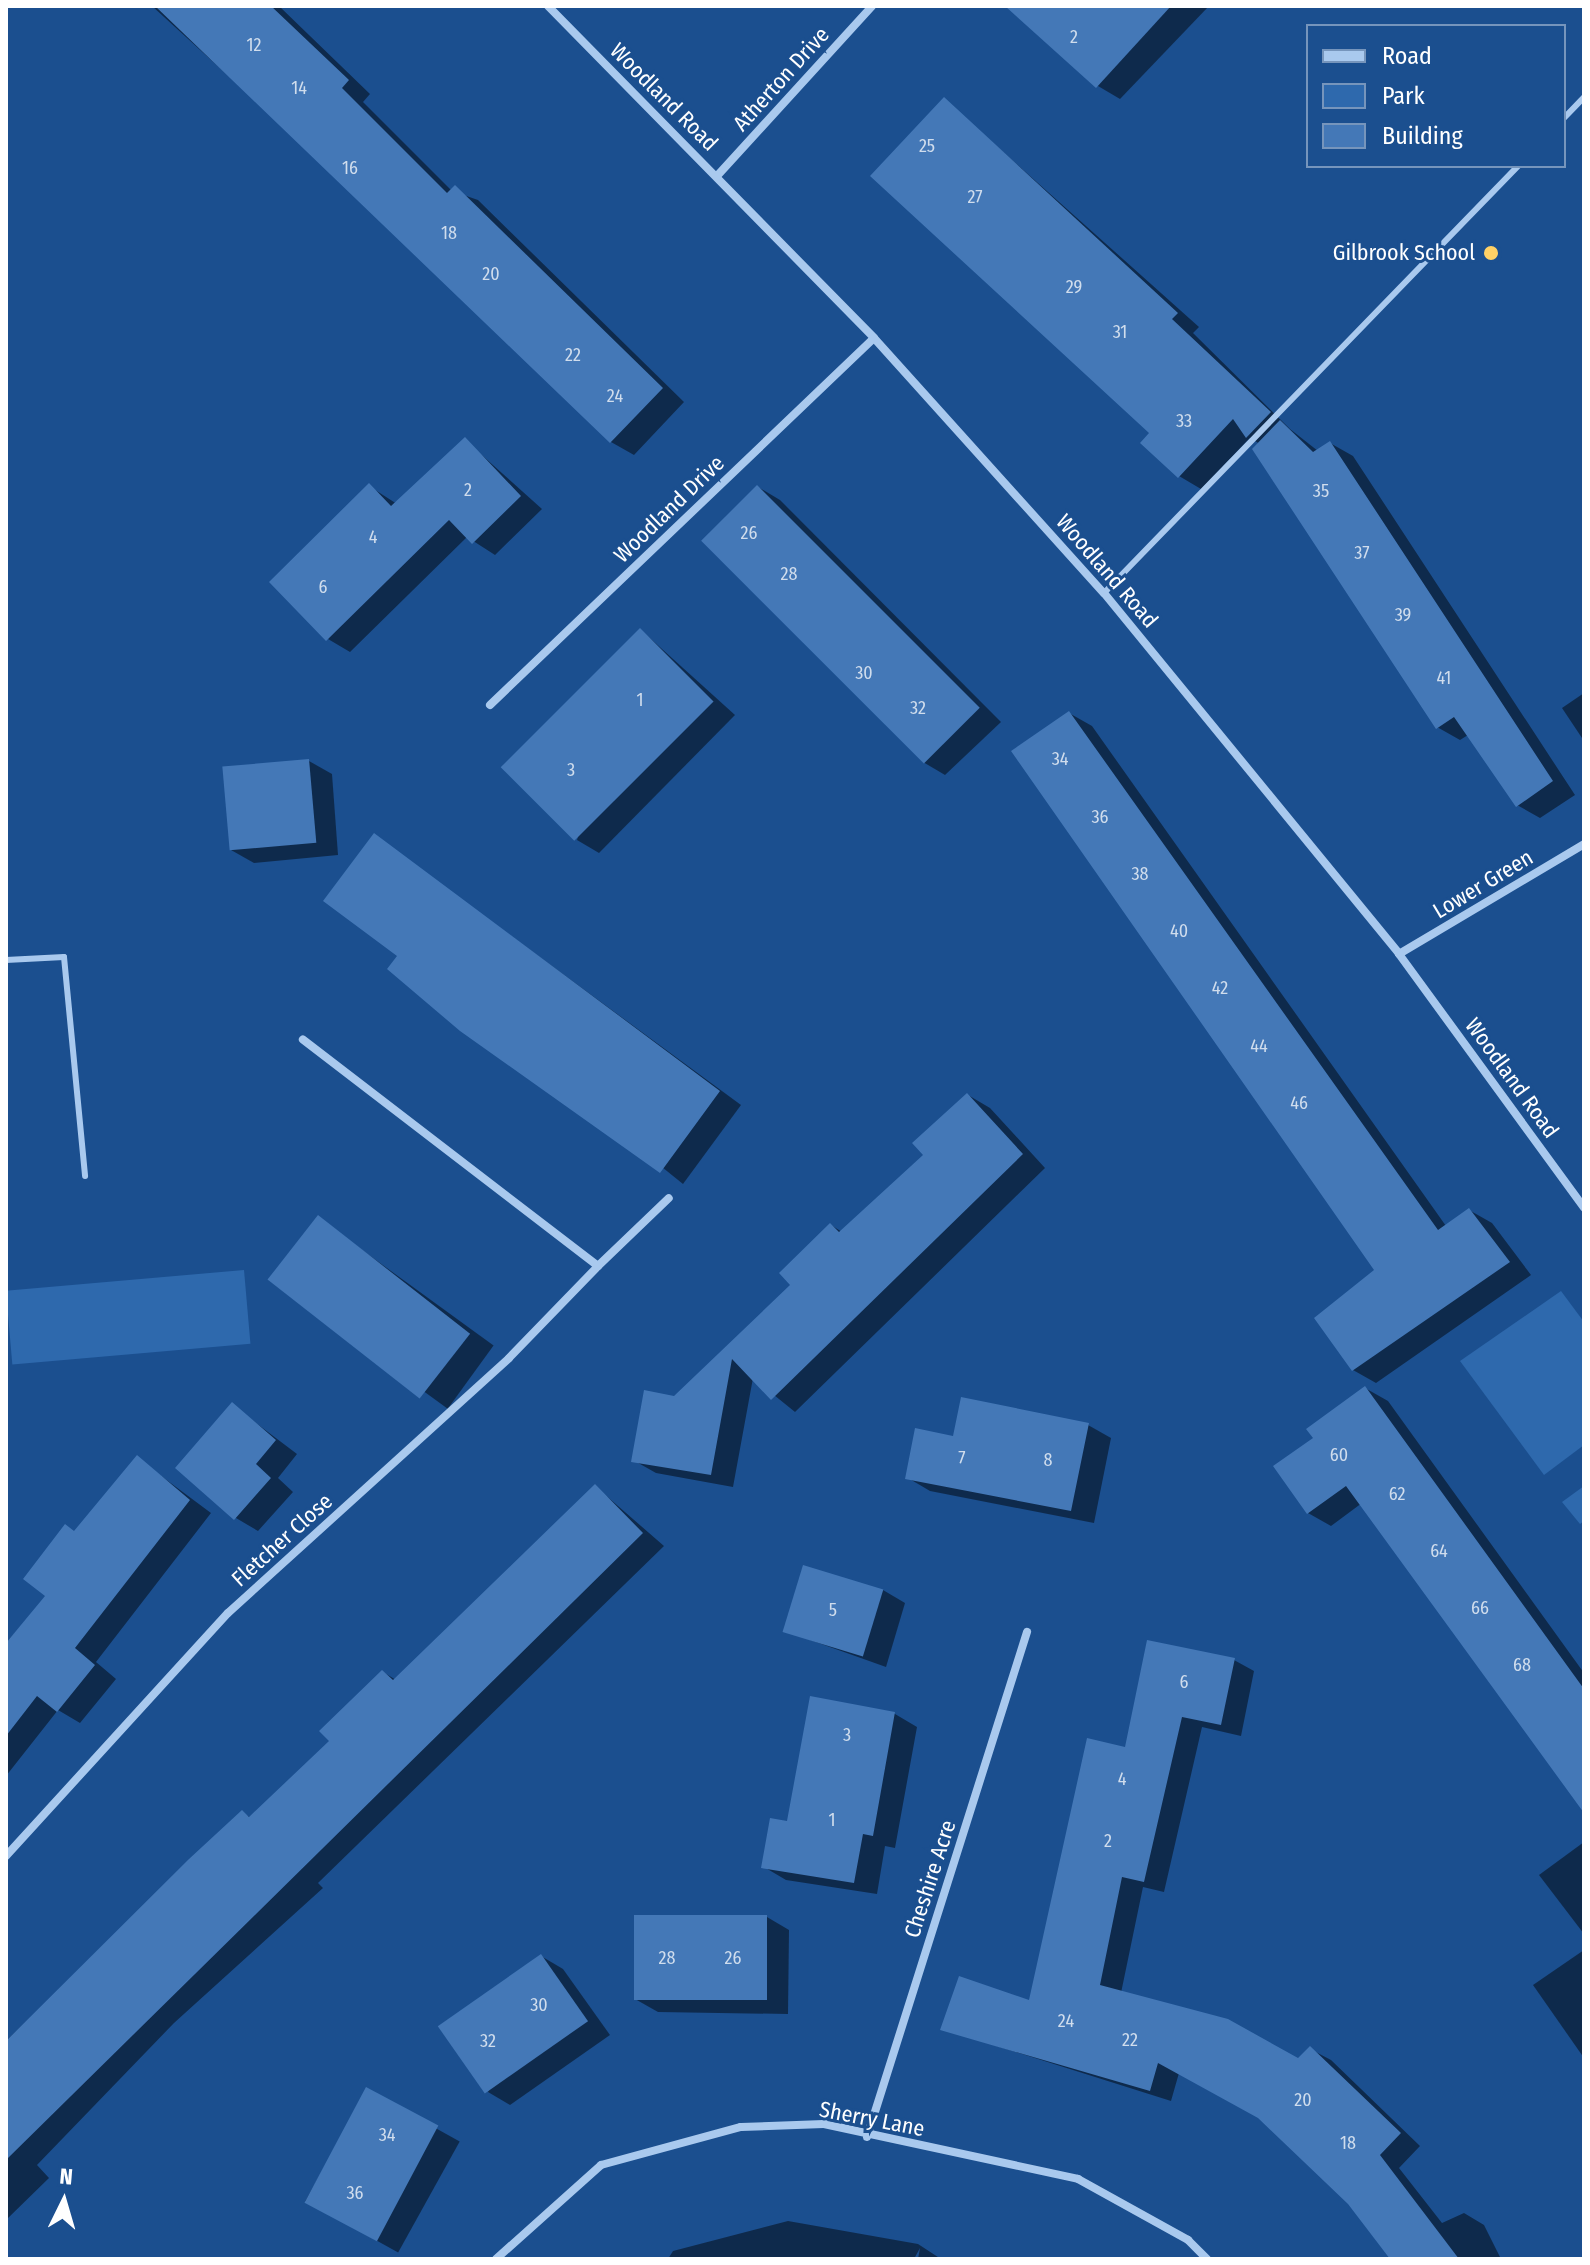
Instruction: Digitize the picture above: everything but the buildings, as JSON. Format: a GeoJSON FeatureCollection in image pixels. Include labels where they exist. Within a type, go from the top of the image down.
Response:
{"type":"FeatureCollection","features":[{"type":"Feature","properties":{"kind":"street","name":"Woodland Road"},"geometry":{"type":"LineString","coordinates":[[548,6],[874,338],[1104,593],[1399,954],[1584,1208]]}},
{"type":"Feature","properties":{"kind":"street","name":"Atherton Drive"},"geometry":{"type":"LineString","coordinates":[[717,176],[872,6]]}},
{"type":"Feature","properties":{"kind":"street","name":"Woodland Drive"},"geometry":{"type":"LineString","coordinates":[[490,705],[874,338]]}},
{"type":"Feature","properties":{"kind":"street","name":"Lower Green"},"geometry":{"type":"LineString","coordinates":[[1399,954],[1584,844]]}},
{"type":"Feature","properties":{"kind":"street"},"geometry":{"type":"LineString","coordinates":[[303,1040],[598,1266]]}},
{"type":"Feature","properties":{"kind":"street","name":"Fletcher Close"},"geometry":{"type":"LineString","coordinates":[[6,1856],[228,1613],[509,1358],[669,1198]]}},
{"type":"Feature","properties":{"kind":"street","name":"Cheshire Acre"},"geometry":{"type":"LineString","coordinates":[[867,2137],[1027,1632]]}},
{"type":"Feature","properties":{"kind":"street","name":"Sherry Lane"},"geometry":{"type":"LineString","coordinates":[[496,2259],[601,2165],[741,2127],[824,2124],[867,2137],[1078,2179],[1188,2240],[1207,2259]]}},
{"type":"Feature","properties":{"kind":"lane"},"geometry":{"type":"LineString","coordinates":[[1566,116],[1584,97]]}},
{"type":"Feature","properties":{"kind":"lane"},"geometry":{"type":"LineString","coordinates":[[1104,593],[1516,168]]}},
{"type":"Feature","properties":{"kind":"lane"},"geometry":{"type":"LineString","coordinates":[[6,960],[64,957],[85,1176]]}},
{"type":"Feature","properties":{"kind":"green space"},"geometry":{"type":"Polygon","coordinates":[[[244,1270],[250,1344],[12,1365],[6,1291],[244,1270]]]}},
{"type":"Feature","properties":{"kind":"green space"},"geometry":{"type":"Polygon","coordinates":[[[1561,1291],[1584,1322],[1584,1445],[1544,1475],[1460,1361],[1561,1291]]]}},
{"type":"Feature","properties":{"kind":"green space"},"geometry":{"type":"Polygon","coordinates":[[[1584,1486],[1584,1521],[1580,1524],[1562,1502],[1584,1486]]]}},
{"type":"Feature","properties":{"kind":"place","name":"Gilbrook School"},"geometry":{"type":"Point","coordinates":[1491,253]}}]}
